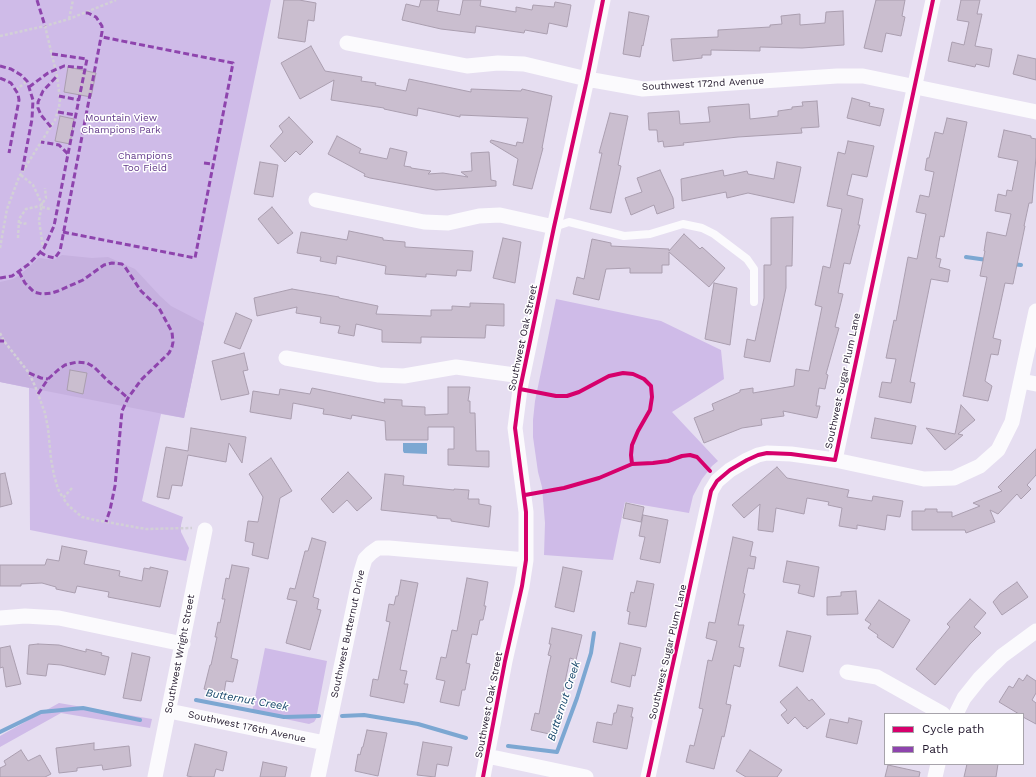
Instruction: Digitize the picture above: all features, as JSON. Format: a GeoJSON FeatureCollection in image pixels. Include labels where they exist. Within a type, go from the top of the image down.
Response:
{"type":"FeatureCollection","features":[{"type":"Feature","properties":{"kind":"street","name":"Southwest Oak Street"},"geometry":{"type":"LineString","coordinates":[[482,777],[505,661],[522,586],[526,560],[526,512],[515,428],[522,376],[603,0]]}},
{"type":"Feature","properties":{"kind":"street","name":"Southwest Sugar Plum Lane"},"geometry":{"type":"LineString","coordinates":[[648,777],[714,486],[717,481],[730,470],[747,460],[762,454],[791,454],[835,460],[933,0]]}},
{"type":"Feature","properties":{"kind":"street","name":"Southwest 172nd Avenue"},"geometry":{"type":"LineString","coordinates":[[347,43],[466,66],[498,63],[524,64],[587,79],[644,89],[837,76],[863,76],[1036,112]]}},
{"type":"Feature","properties":{"kind":"street"},"geometry":{"type":"LineString","coordinates":[[316,200],[424,222],[448,223],[479,216],[500,215],[554,227]]}},
{"type":"Feature","properties":{"kind":"street"},"geometry":{"type":"LineString","coordinates":[[835,460],[924,479],[954,478],[980,466],[998,450],[1012,422],[1036,311]]}},
{"type":"Feature","properties":{"kind":"street"},"geometry":{"type":"LineString","coordinates":[[286,358],[379,375],[404,376],[456,367],[522,376]]}},
{"type":"Feature","properties":{"kind":"street"},"geometry":{"type":"LineString","coordinates":[[1021,381],[1036,384]]}},
{"type":"Feature","properties":{"kind":"street","name":"Southwest Wright Street"},"geometry":{"type":"LineString","coordinates":[[155,777],[205,530]]}},
{"type":"Feature","properties":{"kind":"street","name":"Southwest Butternut Drive"},"geometry":{"type":"LineString","coordinates":[[318,777],[365,559],[378,548],[389,548],[526,560]]}},
{"type":"Feature","properties":{"kind":"street"},"geometry":{"type":"LineString","coordinates":[[0,618],[25,616],[59,618],[183,644]]}},
{"type":"Feature","properties":{"kind":"street"},"geometry":{"type":"LineString","coordinates":[[956,713],[964,698],[980,678],[1002,656],[1036,631]]}},
{"type":"Feature","properties":{"kind":"street"},"geometry":{"type":"LineString","coordinates":[[847,672],[877,677],[941,713]]}},
{"type":"Feature","properties":{"kind":"street","name":"Southwest 176th Avenue"},"geometry":{"type":"LineString","coordinates":[[169,711],[325,743]]}},
{"type":"Feature","properties":{"kind":"street"},"geometry":{"type":"LineString","coordinates":[[487,756],[586,777]]}},
{"type":"Feature","properties":{"kind":"street"},"geometry":{"type":"LineString","coordinates":[[935,777],[938,765]]}},
{"type":"Feature","properties":{"kind":"lane"},"geometry":{"type":"LineString","coordinates":[[554,227],[568,222],[624,236],[650,234],[683,224],[702,228],[714,234],[747,259],[754,269],[754,302]]}},
{"type":"Feature","properties":{"kind":"path"},"geometry":{"type":"LineString","coordinates":[[69,19],[73,0]]}},
{"type":"Feature","properties":{"kind":"path"},"geometry":{"type":"LineString","coordinates":[[0,36],[69,19],[116,0]]}},
{"type":"Feature","properties":{"kind":"path"},"geometry":{"type":"LineString","coordinates":[[0,248],[7,210],[21,175],[55,120],[59,107],[60,99],[57,76],[45,26]]}},
{"type":"Feature","properties":{"kind":"path"},"geometry":{"type":"LineString","coordinates":[[16,90],[27,81]]}},
{"type":"Feature","properties":{"kind":"path"},"geometry":{"type":"LineString","coordinates":[[21,175],[33,185],[42,206]]}},
{"type":"Feature","properties":{"kind":"path"},"geometry":{"type":"LineString","coordinates":[[43,248],[39,220],[42,206],[46,198],[45,188]]}},
{"type":"Feature","properties":{"kind":"path"},"geometry":{"type":"LineString","coordinates":[[18,238],[18,222],[22,213],[26,209],[42,206],[50,209]]}},
{"type":"Feature","properties":{"kind":"path"},"geometry":{"type":"LineString","coordinates":[[18,222],[23,224],[28,223]]}},
{"type":"Feature","properties":{"kind":"path"},"geometry":{"type":"LineString","coordinates":[[0,333],[4,341],[30,373],[45,413],[51,459],[58,489],[74,512],[82,517],[95,520],[146,528],[188,527],[205,530]]}},
{"type":"Feature","properties":{"kind":"path"},"geometry":{"type":"LineString","coordinates":[[63,498],[72,488]]}},
{"type":"Feature","properties":{"kind":"green space","name":"Mountain View Champions Park"},"geometry":{"type":"Polygon","coordinates":[[[0,0],[271,0],[184,418],[161,414],[142,501],[183,517],[181,532],[189,548],[186,561],[30,530],[29,388],[0,382],[0,0]]]}},
{"type":"Feature","properties":{"kind":"green space"},"geometry":{"type":"Polygon","coordinates":[[[556,299],[661,321],[721,350],[724,379],[672,412],[718,461],[702,479],[693,496],[689,513],[625,502],[613,560],[544,555],[545,523],[542,487],[538,472],[533,437],[533,420],[535,401],[556,299]]]}},
{"type":"Feature","properties":{"kind":"green space"},"geometry":{"type":"Polygon","coordinates":[[[265,648],[327,661],[316,719],[314,722],[309,724],[252,712],[265,648]]]}},
{"type":"Feature","properties":{"kind":"green space"},"geometry":{"type":"Polygon","coordinates":[[[59,703],[152,719],[150,728],[61,713],[0,747],[0,736],[59,703]]]}},
{"type":"Feature","properties":{"kind":"shaded area"},"geometry":{"type":"Polygon","coordinates":[[[62,255],[92,258],[108,257],[135,269],[171,306],[204,323],[184,418],[0,382],[0,282],[13,279],[20,275],[39,258],[54,260],[62,255]]]}},
{"type":"Feature","properties":{"kind":"water"},"geometry":{"type":"Polygon","coordinates":[[[403,443],[427,443],[427,454],[404,453],[403,443]]]}},
{"type":"Feature","properties":{"kind":"building"},"geometry":{"type":"Polygon","coordinates":[[[284,0],[299,0],[316,3],[314,21],[308,20],[305,42],[278,38],[284,0]]]}},
{"type":"Feature","properties":{"kind":"building"},"geometry":{"type":"Polygon","coordinates":[[[421,0],[439,0],[437,11],[460,15],[463,0],[481,0],[480,6],[516,12],[516,7],[532,10],[533,5],[554,7],[555,2],[571,5],[567,27],[549,23],[547,34],[525,30],[524,33],[476,26],[475,33],[441,29],[402,20],[406,4],[419,7],[421,0]]]}},
{"type":"Feature","properties":{"kind":"building"},"geometry":{"type":"Polygon","coordinates":[[[876,0],[905,0],[902,16],[905,17],[901,36],[886,33],[882,52],[864,48],[876,0]]]}},
{"type":"Feature","properties":{"kind":"building"},"geometry":{"type":"Polygon","coordinates":[[[961,0],[980,0],[977,14],[982,14],[975,46],[992,49],[989,67],[976,64],[975,67],[948,61],[952,42],[964,45],[969,22],[957,20],[961,0]]]}},
{"type":"Feature","properties":{"kind":"building"},"geometry":{"type":"Polygon","coordinates":[[[843,11],[844,45],[802,48],[760,47],[760,51],[711,50],[711,55],[702,55],[702,58],[673,61],[671,39],[718,37],[718,30],[770,27],[770,25],[782,24],[781,16],[800,14],[800,25],[825,23],[826,12],[843,11]]]}},
{"type":"Feature","properties":{"kind":"building"},"geometry":{"type":"Polygon","coordinates":[[[629,12],[649,16],[640,57],[623,54],[629,12]]]}},
{"type":"Feature","properties":{"kind":"building"},"geometry":{"type":"Polygon","coordinates":[[[311,46],[325,71],[362,77],[361,81],[376,83],[375,85],[406,91],[409,79],[471,92],[471,89],[521,91],[522,89],[552,96],[543,148],[532,189],[513,185],[518,159],[490,142],[491,140],[516,146],[517,142],[523,143],[528,118],[460,115],[460,117],[418,108],[417,116],[384,108],[331,100],[334,80],[300,99],[281,63],[311,46]]]}},
{"type":"Feature","properties":{"kind":"building"},"geometry":{"type":"Polygon","coordinates":[[[1018,55],[1036,59],[1036,80],[1013,74],[1018,55]]]}},
{"type":"Feature","properties":{"kind":"building"},"geometry":{"type":"Polygon","coordinates":[[[68,67],[96,73],[91,97],[64,92],[68,67]]]}},
{"type":"Feature","properties":{"kind":"building"},"geometry":{"type":"Polygon","coordinates":[[[852,98],[870,103],[869,106],[884,109],[880,126],[847,118],[852,98]]]}},
{"type":"Feature","properties":{"kind":"building"},"geometry":{"type":"Polygon","coordinates":[[[817,101],[819,127],[801,128],[802,133],[738,137],[683,143],[684,145],[664,147],[663,141],[658,142],[657,130],[649,130],[648,113],[679,111],[680,124],[710,122],[708,107],[749,104],[750,119],[778,116],[778,111],[803,106],[802,102],[817,101]]]}},
{"type":"Feature","properties":{"kind":"building"},"geometry":{"type":"Polygon","coordinates":[[[610,113],[628,116],[618,165],[621,166],[611,213],[590,209],[602,153],[599,153],[610,113]]]}},
{"type":"Feature","properties":{"kind":"building"},"geometry":{"type":"Polygon","coordinates":[[[60,116],[74,119],[70,144],[55,141],[60,116]]]}},
{"type":"Feature","properties":{"kind":"building"},"geometry":{"type":"Polygon","coordinates":[[[289,117],[313,142],[300,155],[296,151],[285,162],[270,146],[283,132],[279,126],[289,117]]]}},
{"type":"Feature","properties":{"kind":"building"},"geometry":{"type":"Polygon","coordinates":[[[947,118],[967,122],[944,237],[940,236],[936,258],[941,259],[939,267],[950,270],[948,282],[931,279],[910,382],[915,383],[911,403],[879,397],[882,382],[891,383],[896,359],[886,358],[894,320],[896,321],[908,257],[917,259],[926,214],[916,212],[920,195],[929,197],[934,172],[925,170],[927,158],[929,158],[935,132],[943,134],[947,118]]]}},
{"type":"Feature","properties":{"kind":"building"},"geometry":{"type":"Polygon","coordinates":[[[1004,130],[1031,136],[1031,138],[1036,139],[1036,157],[1032,203],[1029,203],[1013,284],[1005,283],[993,338],[1001,340],[998,355],[991,354],[985,381],[992,386],[988,401],[963,396],[987,277],[980,276],[987,232],[1006,236],[1011,214],[995,211],[998,194],[1006,196],[1007,190],[1012,191],[1018,161],[998,157],[1004,130]]]}},
{"type":"Feature","properties":{"kind":"building"},"geometry":{"type":"Polygon","coordinates":[[[337,136],[361,149],[359,153],[387,159],[390,148],[407,152],[404,166],[431,171],[428,174],[443,173],[468,177],[461,172],[472,171],[471,153],[489,152],[491,180],[496,181],[496,186],[436,190],[370,178],[364,176],[365,174],[328,154],[337,136]]]}},
{"type":"Feature","properties":{"kind":"building"},"geometry":{"type":"Polygon","coordinates":[[[848,141],[874,146],[867,177],[852,174],[847,195],[863,199],[858,225],[860,225],[850,264],[844,263],[838,293],[843,294],[835,327],[839,328],[826,374],[828,375],[825,389],[819,388],[816,406],[820,406],[817,418],[783,411],[784,416],[761,419],[762,425],[742,428],[704,443],[694,418],[714,410],[712,404],[740,392],[740,390],[753,388],[753,393],[794,386],[796,369],[809,371],[822,307],[815,305],[823,266],[830,268],[842,209],[827,206],[838,152],[845,154],[848,141]]]}},
{"type":"Feature","properties":{"kind":"building"},"geometry":{"type":"Polygon","coordinates":[[[260,162],[278,165],[273,197],[254,194],[260,162]]]}},
{"type":"Feature","properties":{"kind":"building"},"geometry":{"type":"Polygon","coordinates":[[[777,162],[801,167],[794,203],[748,193],[727,198],[726,192],[682,201],[681,179],[723,170],[724,176],[747,171],[748,174],[774,179],[777,162]]]}},
{"type":"Feature","properties":{"kind":"building"},"geometry":{"type":"Polygon","coordinates":[[[660,170],[673,198],[674,208],[657,214],[654,205],[631,215],[625,198],[642,192],[637,178],[660,170]]]}},
{"type":"Feature","properties":{"kind":"building"},"geometry":{"type":"Polygon","coordinates":[[[272,207],[293,233],[278,244],[258,219],[272,207]]]}},
{"type":"Feature","properties":{"kind":"building"},"geometry":{"type":"Polygon","coordinates":[[[793,217],[792,266],[786,266],[786,288],[770,362],[744,357],[747,339],[755,341],[764,298],[764,265],[771,265],[771,218],[793,217]]]}},
{"type":"Feature","properties":{"kind":"building"},"geometry":{"type":"Polygon","coordinates":[[[349,231],[383,238],[383,240],[405,242],[405,247],[473,251],[471,271],[457,270],[456,276],[426,274],[426,277],[385,274],[386,266],[337,256],[336,264],[320,261],[321,257],[297,253],[301,232],[347,240],[349,231]]]}},
{"type":"Feature","properties":{"kind":"building"},"geometry":{"type":"Polygon","coordinates":[[[684,234],[700,249],[702,247],[725,268],[709,287],[669,252],[669,265],[662,265],[662,273],[630,273],[630,268],[606,269],[599,300],[573,294],[577,277],[584,279],[592,239],[611,243],[611,246],[669,249],[669,251],[684,234]]]}},
{"type":"Feature","properties":{"kind":"building"},"geometry":{"type":"Polygon","coordinates":[[[503,238],[521,242],[515,283],[493,278],[503,238]]]}},
{"type":"Feature","properties":{"kind":"building"},"geometry":{"type":"Polygon","coordinates":[[[714,283],[737,288],[730,345],[705,339],[714,283]]]}},
{"type":"Feature","properties":{"kind":"building"},"geometry":{"type":"Polygon","coordinates":[[[292,289],[339,297],[378,306],[376,314],[431,316],[431,310],[452,310],[452,306],[470,307],[470,303],[504,304],[504,326],[486,325],[485,338],[421,337],[421,343],[382,342],[382,330],[356,324],[354,336],[338,333],[340,326],[320,323],[321,317],[296,313],[297,307],[257,316],[254,298],[292,289]]]}},
{"type":"Feature","properties":{"kind":"building"},"geometry":{"type":"Polygon","coordinates":[[[236,313],[252,320],[240,349],[224,343],[236,313]]]}},
{"type":"Feature","properties":{"kind":"building"},"geometry":{"type":"Polygon","coordinates":[[[244,353],[248,370],[243,371],[249,394],[221,400],[212,361],[244,353]]]}},
{"type":"Feature","properties":{"kind":"building"},"geometry":{"type":"Polygon","coordinates":[[[70,370],[87,373],[83,394],[67,390],[70,370]]]}},
{"type":"Feature","properties":{"kind":"building"},"geometry":{"type":"Polygon","coordinates":[[[448,387],[470,387],[468,401],[470,401],[470,413],[475,413],[476,451],[489,451],[489,467],[448,465],[448,449],[454,449],[454,427],[428,427],[428,440],[386,440],[385,421],[352,415],[351,419],[323,414],[324,409],[293,403],[291,419],[250,412],[253,391],[279,395],[280,389],[310,394],[312,388],[385,403],[384,399],[402,400],[402,406],[425,407],[425,415],[448,414],[448,387]]]}},
{"type":"Feature","properties":{"kind":"building"},"geometry":{"type":"Polygon","coordinates":[[[961,405],[975,420],[958,434],[963,435],[945,450],[926,428],[955,434],[961,405]]]}},
{"type":"Feature","properties":{"kind":"building"},"geometry":{"type":"Polygon","coordinates":[[[875,418],[916,426],[912,444],[871,438],[875,418]]]}},
{"type":"Feature","properties":{"kind":"building"},"geometry":{"type":"Polygon","coordinates":[[[191,428],[246,437],[242,463],[229,443],[226,462],[188,455],[182,486],[172,485],[169,499],[157,497],[166,447],[188,451],[191,428]]]}},
{"type":"Feature","properties":{"kind":"building"},"geometry":{"type":"Polygon","coordinates":[[[1036,449],[1036,475],[1027,485],[1031,489],[1021,499],[1017,494],[998,514],[990,510],[995,522],[966,533],[965,530],[912,530],[912,511],[937,509],[937,512],[952,512],[952,517],[980,506],[973,503],[1002,491],[998,487],[1036,449]]]}},
{"type":"Feature","properties":{"kind":"building"},"geometry":{"type":"Polygon","coordinates":[[[271,458],[292,491],[280,498],[268,559],[252,555],[254,543],[245,541],[248,521],[258,522],[263,497],[249,474],[271,458]]]}},
{"type":"Feature","properties":{"kind":"building"},"geometry":{"type":"Polygon","coordinates":[[[777,467],[787,478],[849,490],[847,497],[872,501],[873,496],[903,501],[900,517],[887,515],[885,530],[857,525],[857,529],[839,526],[842,508],[828,505],[829,502],[807,498],[804,514],[776,508],[773,532],[758,530],[760,504],[744,518],[732,505],[777,467]]]}},
{"type":"Feature","properties":{"kind":"building"},"geometry":{"type":"Polygon","coordinates":[[[348,472],[372,498],[357,511],[347,500],[333,513],[321,499],[348,472]]]}},
{"type":"Feature","properties":{"kind":"building"},"geometry":{"type":"Polygon","coordinates":[[[5,473],[12,504],[0,507],[0,474],[5,473]]]}},
{"type":"Feature","properties":{"kind":"building"},"geometry":{"type":"Polygon","coordinates":[[[385,474],[404,476],[403,485],[469,490],[468,499],[479,499],[479,504],[491,506],[489,527],[451,521],[451,519],[437,518],[437,516],[381,510],[385,474]]]}},
{"type":"Feature","properties":{"kind":"building"},"geometry":{"type":"Polygon","coordinates":[[[626,503],[644,507],[641,522],[623,518],[626,503]]]}},
{"type":"Feature","properties":{"kind":"building"},"geometry":{"type":"Polygon","coordinates":[[[643,515],[668,520],[660,563],[640,559],[645,537],[639,536],[643,515]]]}},
{"type":"Feature","properties":{"kind":"building"},"geometry":{"type":"Polygon","coordinates":[[[733,537],[753,542],[750,556],[756,557],[754,569],[748,568],[743,593],[745,594],[738,625],[744,625],[739,647],[744,648],[740,667],[734,665],[726,704],[731,705],[724,737],[722,736],[714,769],[686,762],[690,745],[694,746],[703,709],[699,708],[708,660],[712,661],[717,641],[706,638],[709,622],[715,623],[733,537]]]}},
{"type":"Feature","properties":{"kind":"building"},"geometry":{"type":"Polygon","coordinates":[[[312,538],[326,542],[313,597],[319,599],[317,609],[321,610],[310,650],[286,643],[297,601],[287,599],[290,588],[295,589],[305,551],[308,551],[312,538]]]}},
{"type":"Feature","properties":{"kind":"building"},"geometry":{"type":"Polygon","coordinates":[[[62,546],[87,551],[84,564],[120,571],[119,576],[142,581],[144,568],[150,569],[150,567],[168,571],[160,607],[108,597],[109,592],[77,586],[75,593],[56,589],[56,587],[42,583],[21,584],[21,586],[0,586],[0,565],[45,565],[47,559],[59,561],[62,546]]]}},
{"type":"Feature","properties":{"kind":"building"},"geometry":{"type":"Polygon","coordinates":[[[787,561],[819,567],[814,597],[798,593],[800,585],[783,582],[787,561]]]}},
{"type":"Feature","properties":{"kind":"building"},"geometry":{"type":"Polygon","coordinates":[[[232,565],[249,568],[231,658],[238,660],[233,682],[226,681],[224,693],[204,689],[217,637],[215,637],[218,622],[220,623],[225,599],[222,599],[226,578],[229,579],[232,565]]]}},
{"type":"Feature","properties":{"kind":"building"},"geometry":{"type":"Polygon","coordinates":[[[563,567],[582,571],[574,612],[555,607],[563,567]]]}},
{"type":"Feature","properties":{"kind":"building"},"geometry":{"type":"Polygon","coordinates":[[[467,578],[488,582],[483,620],[480,620],[477,635],[472,634],[466,663],[470,664],[465,690],[462,690],[459,706],[440,702],[445,681],[436,679],[441,657],[446,658],[452,630],[457,631],[467,578]]]}},
{"type":"Feature","properties":{"kind":"building"},"geometry":{"type":"Polygon","coordinates":[[[401,580],[418,583],[400,670],[407,671],[404,684],[408,684],[404,703],[370,696],[373,679],[378,680],[390,622],[386,621],[389,604],[394,605],[396,596],[398,596],[401,580]]]}},
{"type":"Feature","properties":{"kind":"building"},"geometry":{"type":"Polygon","coordinates":[[[637,581],[654,584],[646,627],[628,624],[630,612],[627,611],[631,592],[634,593],[637,581]]]}},
{"type":"Feature","properties":{"kind":"building"},"geometry":{"type":"Polygon","coordinates":[[[1017,582],[1028,597],[1002,615],[993,602],[1000,594],[1017,582]]]}},
{"type":"Feature","properties":{"kind":"building"},"geometry":{"type":"Polygon","coordinates":[[[856,591],[858,614],[827,615],[827,597],[841,596],[841,592],[856,591]]]}},
{"type":"Feature","properties":{"kind":"building"},"geometry":{"type":"Polygon","coordinates":[[[970,599],[986,613],[974,627],[981,633],[935,685],[916,669],[950,627],[947,624],[970,599]]]}},
{"type":"Feature","properties":{"kind":"building"},"geometry":{"type":"Polygon","coordinates":[[[879,600],[910,620],[893,648],[877,637],[878,635],[868,628],[871,624],[865,620],[879,600]]]}},
{"type":"Feature","properties":{"kind":"building"},"geometry":{"type":"Polygon","coordinates":[[[552,628],[582,635],[576,660],[570,658],[554,735],[531,730],[535,713],[539,714],[551,656],[548,655],[551,644],[549,644],[552,628]]]}},
{"type":"Feature","properties":{"kind":"building"},"geometry":{"type":"Polygon","coordinates":[[[787,631],[811,636],[803,672],[779,666],[787,631]]]}},
{"type":"Feature","properties":{"kind":"building"},"geometry":{"type":"Polygon","coordinates":[[[620,643],[641,648],[635,676],[632,675],[630,687],[611,682],[620,643]]]}},
{"type":"Feature","properties":{"kind":"building"},"geometry":{"type":"Polygon","coordinates":[[[29,645],[59,645],[86,652],[86,649],[102,653],[101,655],[109,657],[105,675],[61,665],[48,664],[46,676],[27,674],[29,645]]]}},
{"type":"Feature","properties":{"kind":"building"},"geometry":{"type":"Polygon","coordinates":[[[10,646],[21,684],[6,687],[3,667],[0,668],[0,648],[10,646]]]}},
{"type":"Feature","properties":{"kind":"building"},"geometry":{"type":"Polygon","coordinates":[[[132,653],[150,657],[141,701],[123,698],[132,653]]]}},
{"type":"Feature","properties":{"kind":"building"},"geometry":{"type":"Polygon","coordinates":[[[1027,675],[1036,681],[1036,693],[1032,700],[1036,703],[1036,724],[1024,718],[1024,713],[1017,713],[999,702],[1009,686],[1013,688],[1019,678],[1023,681],[1027,675]]]}},
{"type":"Feature","properties":{"kind":"building"},"geometry":{"type":"Polygon","coordinates":[[[797,687],[809,701],[812,699],[825,714],[807,729],[795,717],[788,724],[781,715],[787,710],[780,702],[797,687]]]}},
{"type":"Feature","properties":{"kind":"building"},"geometry":{"type":"Polygon","coordinates":[[[618,705],[633,708],[631,717],[633,717],[627,749],[593,742],[597,722],[612,725],[614,713],[616,713],[618,705]]]}},
{"type":"Feature","properties":{"kind":"building"},"geometry":{"type":"Polygon","coordinates":[[[849,718],[862,721],[857,744],[826,737],[830,719],[848,723],[849,718]]]}},
{"type":"Feature","properties":{"kind":"building"},"geometry":{"type":"Polygon","coordinates":[[[367,730],[387,733],[378,776],[355,771],[358,754],[360,755],[367,730]]]}},
{"type":"Feature","properties":{"kind":"building"},"geometry":{"type":"Polygon","coordinates":[[[423,742],[452,747],[448,766],[437,764],[435,777],[417,775],[423,742]]]}},
{"type":"Feature","properties":{"kind":"building"},"geometry":{"type":"Polygon","coordinates":[[[94,743],[94,750],[129,746],[131,766],[103,770],[102,765],[77,768],[77,771],[59,773],[56,748],[94,743]]]}},
{"type":"Feature","properties":{"kind":"building"},"geometry":{"type":"Polygon","coordinates":[[[195,744],[227,752],[223,771],[216,769],[214,777],[187,776],[195,744]]]}},
{"type":"Feature","properties":{"kind":"building"},"geometry":{"type":"Polygon","coordinates":[[[21,750],[28,761],[40,755],[51,774],[45,777],[0,777],[0,768],[6,765],[4,761],[21,750]]]}},
{"type":"Feature","properties":{"kind":"building"},"geometry":{"type":"Polygon","coordinates":[[[750,750],[782,770],[777,777],[746,777],[736,771],[750,750]]]}},
{"type":"Feature","properties":{"kind":"building"},"geometry":{"type":"Polygon","coordinates":[[[263,762],[287,767],[285,777],[260,777],[263,762]]]}},
{"type":"Feature","properties":{"kind":"building"},"geometry":{"type":"Polygon","coordinates":[[[888,765],[920,772],[919,777],[885,777],[888,765]]]}},
{"type":"Feature","properties":{"kind":"building"},"geometry":{"type":"Polygon","coordinates":[[[967,765],[998,765],[996,777],[964,777],[967,765]]]}},
{"type":"Feature","properties":{"kind":"waterway","name":"Butternut Creek"},"geometry":{"type":"LineString","coordinates":[[966,257],[987,260]]}},
{"type":"Feature","properties":{"kind":"waterway","name":"Butternut Creek"},"geometry":{"type":"LineString","coordinates":[[1012,264],[1021,265]]}},
{"type":"Feature","properties":{"kind":"waterway","name":"Butternut Creek"},"geometry":{"type":"LineString","coordinates":[[508,746],[557,752],[577,698],[591,653],[594,633]]}},
{"type":"Feature","properties":{"kind":"waterway","name":"Butternut Creek"},"geometry":{"type":"LineString","coordinates":[[196,700],[284,717],[319,716]]}},
{"type":"Feature","properties":{"kind":"waterway","name":"Butternut Creek"},"geometry":{"type":"LineString","coordinates":[[0,732],[41,712],[83,708],[140,720]]}},
{"type":"Feature","properties":{"kind":"waterway","name":"Butternut Creek"},"geometry":{"type":"LineString","coordinates":[[342,716],[364,715],[418,724],[466,738]]}},
{"type":"Feature","properties":{"kind":"marked path"},"geometry":{"type":"LineString","coordinates":[[37,0],[45,26]]}},
{"type":"Feature","properties":{"kind":"marked path"},"geometry":{"type":"LineString","coordinates":[[40,252],[46,256],[55,258],[60,251],[102,32],[102,26],[96,17],[88,13],[84,13]]}},
{"type":"Feature","properties":{"kind":"marked path"},"geometry":{"type":"LineString","coordinates":[[63,232],[195,258],[233,63],[102,37]]}},
{"type":"Feature","properties":{"kind":"marked path"},"geometry":{"type":"LineString","coordinates":[[52,54],[87,59],[68,154]]}},
{"type":"Feature","properties":{"kind":"marked path"},"geometry":{"type":"LineString","coordinates":[[0,66],[11,69],[27,81],[33,100],[32,119],[22,172]]}},
{"type":"Feature","properties":{"kind":"marked path"},"geometry":{"type":"LineString","coordinates":[[29,87],[48,73],[64,66],[85,68]]}},
{"type":"Feature","properties":{"kind":"marked path"},"geometry":{"type":"LineString","coordinates":[[51,127],[41,115],[38,108],[38,102],[43,91],[57,76]]}},
{"type":"Feature","properties":{"kind":"marked path"},"geometry":{"type":"LineString","coordinates":[[0,78],[11,83],[18,94],[19,100],[9,153]]}},
{"type":"Feature","properties":{"kind":"marked path"},"geometry":{"type":"LineString","coordinates":[[59,96],[79,100]]}},
{"type":"Feature","properties":{"kind":"marked path"},"geometry":{"type":"LineString","coordinates":[[58,112],[76,115]]}},
{"type":"Feature","properties":{"kind":"marked path"},"geometry":{"type":"LineString","coordinates":[[0,278],[12,276],[29,264],[44,248],[54,226],[68,154],[59,145],[41,142]]}},
{"type":"Feature","properties":{"kind":"marked path"},"geometry":{"type":"LineString","coordinates":[[204,163],[213,164]]}},
{"type":"Feature","properties":{"kind":"marked path"},"geometry":{"type":"LineString","coordinates":[[19,272],[25,283],[34,292],[42,294],[58,291],[83,280],[104,265],[112,263],[122,264],[141,291],[159,308],[172,332],[173,342],[169,353],[141,380],[128,398],[122,411],[115,486],[106,522]]}},
{"type":"Feature","properties":{"kind":"marked path"},"geometry":{"type":"LineString","coordinates":[[38,394],[48,379],[58,370],[65,365],[77,362],[87,363],[94,367],[128,398]]}},
{"type":"Feature","properties":{"kind":"marked path"},"geometry":{"type":"LineString","coordinates":[[29,373],[48,379]]}},
{"type":"Feature","properties":{"kind":"cycle path"},"geometry":{"type":"LineString","coordinates":[[483,777],[526,560],[526,512],[515,428],[520,389],[603,0]]}},
{"type":"Feature","properties":{"kind":"cycle path"},"geometry":{"type":"LineString","coordinates":[[648,777],[711,491],[717,481],[730,470],[758,455],[767,453],[791,454],[835,460],[933,0]]}},
{"type":"Feature","properties":{"kind":"cycle path"},"geometry":{"type":"LineString","coordinates":[[520,389],[556,396],[567,396],[579,392],[609,376],[623,373],[633,374],[644,379],[651,386],[652,397],[650,410],[632,445],[632,464]]}},
{"type":"Feature","properties":{"kind":"cycle path"},"geometry":{"type":"LineString","coordinates":[[525,495],[564,488],[599,478],[632,464],[668,461],[682,456],[690,455],[697,457],[710,471]]}},
{"type":"Feature","properties":{"kind":"park label","name":"Champions Too Field"},"geometry":{"type":"Point","coordinates":[145,162]}}]}
